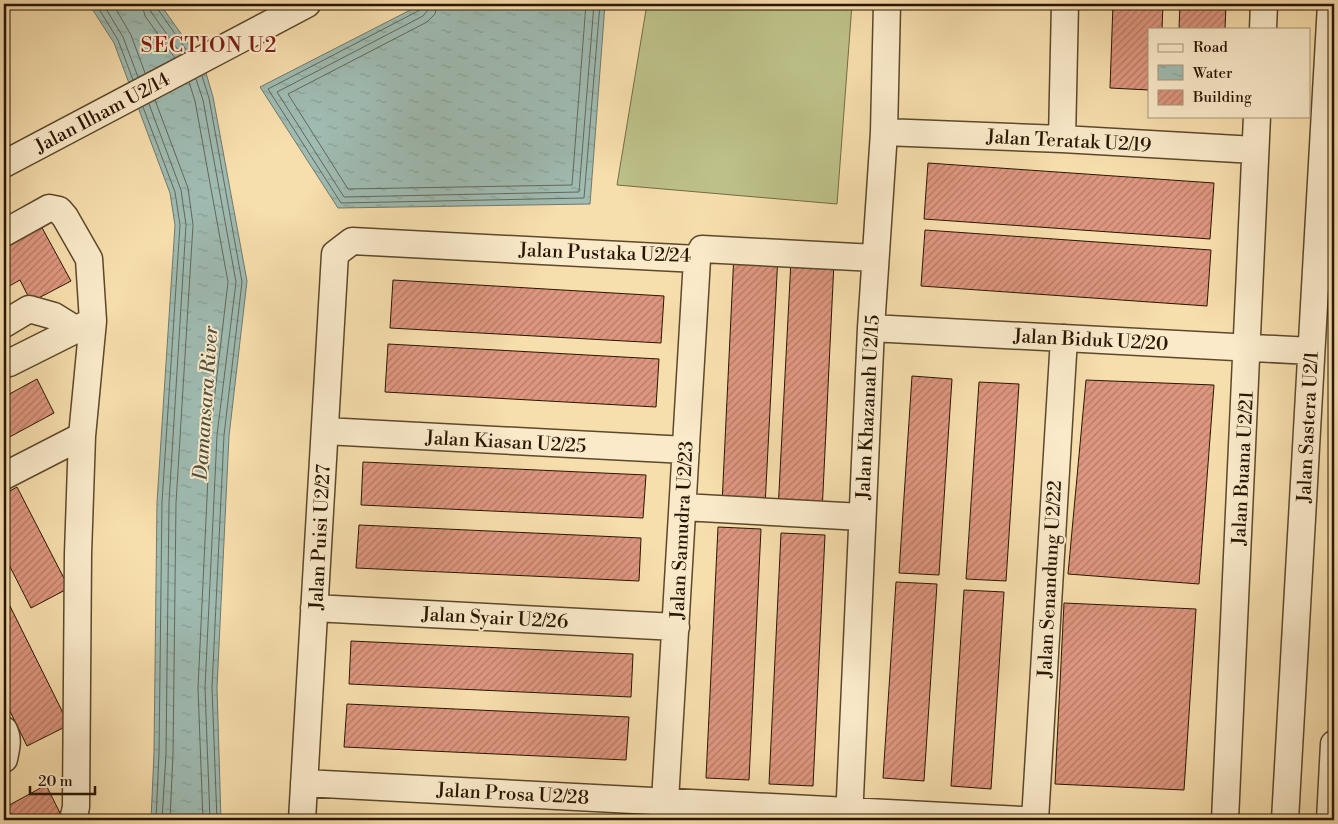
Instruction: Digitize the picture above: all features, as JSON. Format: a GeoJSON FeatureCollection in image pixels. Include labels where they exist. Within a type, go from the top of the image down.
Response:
{"type":"FeatureCollection","features":[{"type":"Feature","properties":{"kind":"street","name":"Jalan Ilham U2/14"},"geometry":{"type":"LineString","coordinates":[[10,161],[306,4]]}},
{"type":"Feature","properties":{"kind":"street","name":"Jalan Khazanah U2/15"},"geometry":{"type":"LineString","coordinates":[[850,816],[871,328],[884,132],[887,4]]}},
{"type":"Feature","properties":{"kind":"street"},"geometry":{"type":"LineString","coordinates":[[1062,139],[1065,4]]}},
{"type":"Feature","properties":{"kind":"street"},"geometry":{"type":"LineString","coordinates":[[1263,28],[1264,4]]}},
{"type":"Feature","properties":{"kind":"street","name":"Jalan Sastera U2/1"},"geometry":{"type":"LineString","coordinates":[[1285,820],[1331,4]]}},
{"type":"Feature","properties":{"kind":"street","name":"Jalan Buana U2/21"},"geometry":{"type":"LineString","coordinates":[[1225,820],[1257,118]]}},
{"type":"Feature","properties":{"kind":"street","name":"Jalan Teratak U2/19"},"geometry":{"type":"LineString","coordinates":[[884,132],[1062,139],[1255,150]]}},
{"type":"Feature","properties":{"kind":"street"},"geometry":{"type":"LineString","coordinates":[[4,232],[49,208],[59,210],[89,259],[84,325],[78,554],[76,807],[73,820]]}},
{"type":"Feature","properties":{"kind":"street","name":"Jalan Pustaka U2/24"},"geometry":{"type":"LineString","coordinates":[[335,254],[352,241],[698,259],[702,249],[875,258]]}},
{"type":"Feature","properties":{"kind":"street","name":"Jalan Puisi U2/27"},"geometry":{"type":"LineString","coordinates":[[302,820],[335,254]]}},
{"type":"Feature","properties":{"kind":"street","name":"Jalan Samudra U2/23"},"geometry":{"type":"LineString","coordinates":[[666,801],[698,259]]}},
{"type":"Feature","properties":{"kind":"street"},"geometry":{"type":"LineString","coordinates":[[4,324],[30,309],[84,325]]}},
{"type":"Feature","properties":{"kind":"street"},"geometry":{"type":"LineString","coordinates":[[4,364],[84,325]]}},
{"type":"Feature","properties":{"kind":"street","name":"Jalan Biduk U2/20"},"geometry":{"type":"LineString","coordinates":[[871,328],[1312,351]]}},
{"type":"Feature","properties":{"kind":"street","name":"Jalan Senandung U2/22"},"geometry":{"type":"LineString","coordinates":[[1035,820],[1064,338]]}},
{"type":"Feature","properties":{"kind":"street","name":"Jalan Kiasan U2/25"},"geometry":{"type":"LineString","coordinates":[[325,431],[686,450]]}},
{"type":"Feature","properties":{"kind":"street"},"geometry":{"type":"LineString","coordinates":[[4,476],[82,436]]}},
{"type":"Feature","properties":{"kind":"street"},"geometry":{"type":"LineString","coordinates":[[683,508],[862,517]]}},
{"type":"Feature","properties":{"kind":"street","name":"Jalan Syair U2/26"},"geometry":{"type":"LineString","coordinates":[[314,608],[676,627]]}},
{"type":"Feature","properties":{"kind":"street"},"geometry":{"type":"LineString","coordinates":[[4,730],[7,746],[4,759]]}},
{"type":"Feature","properties":{"kind":"street"},"geometry":{"type":"LineString","coordinates":[[1330,820],[1334,744]]}},
{"type":"Feature","properties":{"kind":"street","name":"Jalan Prosa U2/28"},"geometry":{"type":"LineString","coordinates":[[304,782],[593,809],[666,801],[850,816],[1022,820]]}},
{"type":"Feature","properties":{"kind":"green space"},"geometry":{"type":"Polygon","coordinates":[[[647,4],[852,4],[837,204],[617,185],[647,4]]]}},
{"type":"Feature","properties":{"kind":"water","name":"Damansara River"},"geometry":{"type":"Polygon","coordinates":[[[89,4],[160,4],[204,66],[213,97],[247,281],[229,436],[217,688],[221,820],[151,820],[154,753],[157,502],[175,225],[170,193],[114,43],[89,4]]]}},
{"type":"Feature","properties":{"kind":"water"},"geometry":{"type":"Polygon","coordinates":[[[422,4],[605,4],[590,204],[338,208],[260,87],[422,4]]]}},
{"type":"Feature","properties":{"kind":"building"},"geometry":{"type":"Polygon","coordinates":[[[1113,4],[1163,4],[1162,28],[1148,28],[1148,90],[1110,88],[1113,4]]]}},
{"type":"Feature","properties":{"kind":"building"},"geometry":{"type":"Polygon","coordinates":[[[1180,4],[1226,4],[1225,28],[1179,28],[1180,4]]]}},
{"type":"Feature","properties":{"kind":"building"},"geometry":{"type":"Polygon","coordinates":[[[928,163],[1214,183],[1210,239],[924,219],[928,163]]]}},
{"type":"Feature","properties":{"kind":"building"},"geometry":{"type":"Polygon","coordinates":[[[40,224],[71,281],[31,302],[20,280],[4,289],[4,243],[40,224]]]}},
{"type":"Feature","properties":{"kind":"building"},"geometry":{"type":"Polygon","coordinates":[[[925,230],[1211,250],[1207,306],[921,286],[925,230]]]}},
{"type":"Feature","properties":{"kind":"building"},"geometry":{"type":"Polygon","coordinates":[[[734,253],[778,255],[765,506],[722,504],[734,253]]]}},
{"type":"Feature","properties":{"kind":"building"},"geometry":{"type":"Polygon","coordinates":[[[791,260],[834,262],[822,513],[778,511],[791,260]]]}},
{"type":"Feature","properties":{"kind":"building"},"geometry":{"type":"Polygon","coordinates":[[[393,280],[664,296],[661,343],[390,328],[393,280]]]}},
{"type":"Feature","properties":{"kind":"building"},"geometry":{"type":"Polygon","coordinates":[[[388,344],[659,359],[656,407],[385,392],[388,344]]]}},
{"type":"Feature","properties":{"kind":"building"},"geometry":{"type":"Polygon","coordinates":[[[912,376],[952,379],[939,575],[899,573],[912,376]]]}},
{"type":"Feature","properties":{"kind":"building"},"geometry":{"type":"Polygon","coordinates":[[[37,379],[54,413],[4,440],[4,397],[37,379]]]}},
{"type":"Feature","properties":{"kind":"building"},"geometry":{"type":"Polygon","coordinates":[[[1086,380],[1214,385],[1199,584],[1068,574],[1086,380]]]}},
{"type":"Feature","properties":{"kind":"building"},"geometry":{"type":"Polygon","coordinates":[[[979,382],[1019,384],[1006,581],[966,579],[979,382]]]}},
{"type":"Feature","properties":{"kind":"building"},"geometry":{"type":"Polygon","coordinates":[[[363,462],[646,475],[643,518],[361,505],[363,462]]]}},
{"type":"Feature","properties":{"kind":"building"},"geometry":{"type":"Polygon","coordinates":[[[17,487],[69,588],[31,608],[4,555],[4,494],[17,487]]]}},
{"type":"Feature","properties":{"kind":"building"},"geometry":{"type":"Polygon","coordinates":[[[359,525],[641,538],[639,581],[356,568],[359,525]]]}},
{"type":"Feature","properties":{"kind":"building"},"geometry":{"type":"Polygon","coordinates":[[[718,527],[761,529],[749,780],[706,778],[718,527]]]}},
{"type":"Feature","properties":{"kind":"building"},"geometry":{"type":"Polygon","coordinates":[[[781,533],[825,535],[813,786],[769,784],[781,533]]]}},
{"type":"Feature","properties":{"kind":"building"},"geometry":{"type":"Polygon","coordinates":[[[896,582],[937,584],[924,781],[883,778],[896,582]]]}},
{"type":"Feature","properties":{"kind":"building"},"geometry":{"type":"Polygon","coordinates":[[[964,590],[1004,592],[991,789],[951,786],[964,590]]]}},
{"type":"Feature","properties":{"kind":"building"},"geometry":{"type":"Polygon","coordinates":[[[4,594],[69,725],[27,746],[4,699],[4,594]]]}},
{"type":"Feature","properties":{"kind":"building"},"geometry":{"type":"Polygon","coordinates":[[[1064,603],[1196,609],[1184,790],[1055,784],[1064,603]]]}},
{"type":"Feature","properties":{"kind":"building"},"geometry":{"type":"Polygon","coordinates":[[[351,641],[633,654],[631,697],[349,684],[351,641]]]}},
{"type":"Feature","properties":{"kind":"building"},"geometry":{"type":"Polygon","coordinates":[[[347,704],[629,717],[626,760],[344,747],[347,704]]]}},
{"type":"Feature","properties":{"kind":"building"},"geometry":{"type":"Polygon","coordinates":[[[46,785],[63,819],[4,820],[4,808],[46,785]]]}},
{"type":"Feature","properties":{"kind":"district","name":"SECTION U2"},"geometry":{"type":"Point","coordinates":[209,45]}}]}
